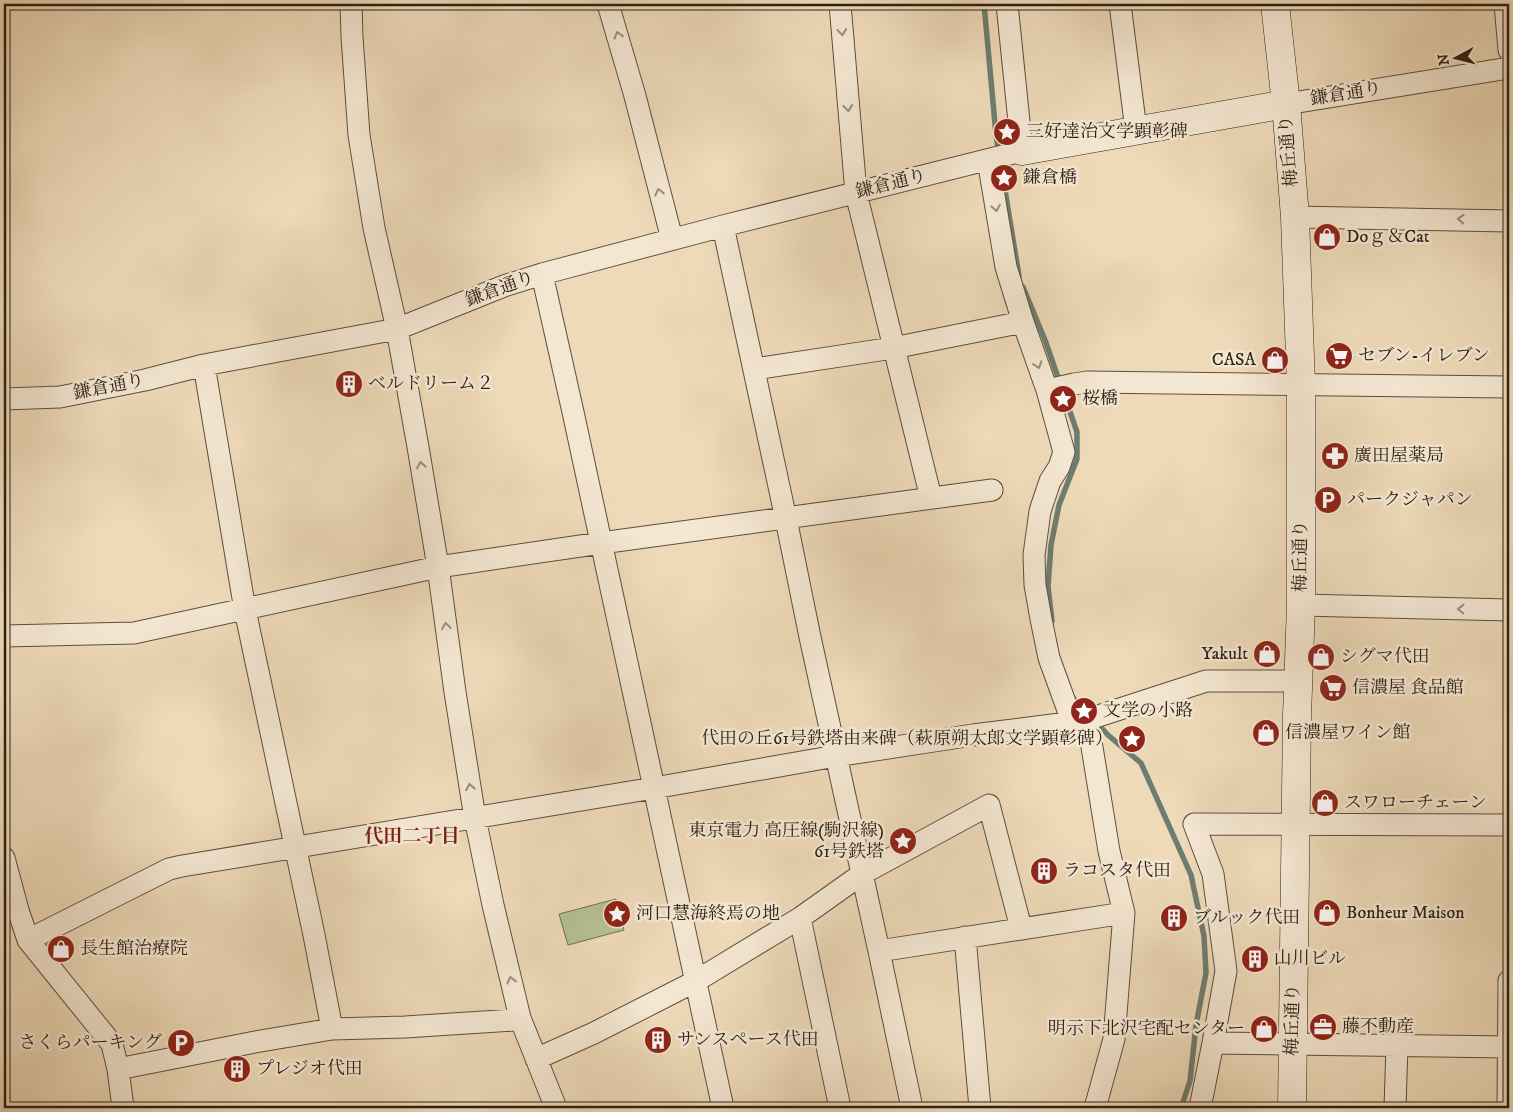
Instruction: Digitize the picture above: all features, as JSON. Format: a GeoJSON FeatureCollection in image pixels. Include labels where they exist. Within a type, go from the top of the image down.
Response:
{"type":"FeatureCollection","features":[{"type":"Feature","properties":{"kind":"street"},"geometry":{"type":"LineString","coordinates":[[351,4],[359,135],[374,228],[397,329],[438,567],[475,818],[493,905],[520,1018],[556,1108]]}},
{"type":"Feature","properties":{"kind":"street"},"geometry":{"type":"LineString","coordinates":[[608,4],[635,96],[672,239]]}},
{"type":"Feature","properties":{"kind":"street"},"geometry":{"type":"LineString","coordinates":[[840,4],[856,193],[893,348],[932,498]]}},
{"type":"Feature","properties":{"kind":"street"},"geometry":{"type":"LineString","coordinates":[[1007,4],[1002,156],[1006,267],[1023,322],[1059,388],[1064,452],[1060,467],[1050,481],[1040,511],[1034,555],[1035,584],[1050,658],[1069,713],[1086,720]]}},
{"type":"Feature","properties":{"kind":"street"},"geometry":{"type":"LineString","coordinates":[[1120,4],[1136,130]]}},
{"type":"Feature","properties":{"kind":"street","name":"梅丘通り"},"geometry":{"type":"LineString","coordinates":[[1275,4],[1286,104],[1295,217],[1301,386],[1301,606],[1295,824],[1292,1108]]}},
{"type":"Feature","properties":{"kind":"street"},"geometry":{"type":"LineString","coordinates":[[1505,4],[1509,50]]}},
{"type":"Feature","properties":{"kind":"street","name":"鎌倉通り"},"geometry":{"type":"LineString","coordinates":[[4,399],[60,397],[145,380],[204,365],[397,329],[504,286],[542,274],[672,239],[1002,156],[1136,130],[1509,68]]}},
{"type":"Feature","properties":{"kind":"street"},"geometry":{"type":"LineString","coordinates":[[1295,217],[1509,220]]}},
{"type":"Feature","properties":{"kind":"street"},"geometry":{"type":"LineString","coordinates":[[723,226],[912,1108]]}},
{"type":"Feature","properties":{"kind":"street"},"geometry":{"type":"LineString","coordinates":[[542,274],[574,412],[723,1108]]}},
{"type":"Feature","properties":{"kind":"street"},"geometry":{"type":"LineString","coordinates":[[754,369],[893,348],[1023,322]]}},
{"type":"Feature","properties":{"kind":"street"},"geometry":{"type":"LineString","coordinates":[[204,365],[245,610],[332,1029]]}},
{"type":"Feature","properties":{"kind":"street"},"geometry":{"type":"LineString","coordinates":[[1059,388],[1087,382],[1509,387]]}},
{"type":"Feature","properties":{"kind":"street"},"geometry":{"type":"LineString","coordinates":[[4,636],[134,633],[438,567],[992,490]]}},
{"type":"Feature","properties":{"kind":"street"},"geometry":{"type":"LineString","coordinates":[[1301,606],[1509,610]]}},
{"type":"Feature","properties":{"kind":"street"},"geometry":{"type":"LineString","coordinates":[[28,940],[169,870],[836,756],[973,734],[1086,720],[1206,682],[1298,681]]}},
{"type":"Feature","properties":{"kind":"street"},"geometry":{"type":"LineString","coordinates":[[1086,720],[1109,851],[1124,913],[1114,1039],[1094,1108]]}},
{"type":"Feature","properties":{"kind":"street"},"geometry":{"type":"LineString","coordinates":[[536,1059],[594,1033],[696,981],[800,918],[862,874],[989,805],[1021,928]]}},
{"type":"Feature","properties":{"kind":"street"},"geometry":{"type":"LineString","coordinates":[[1200,1108],[1226,971],[1213,874],[1194,824],[1509,825]]}},
{"type":"Feature","properties":{"kind":"street"},"geometry":{"type":"LineString","coordinates":[[4,858],[28,940],[112,1044],[118,1069],[123,1108]]}},
{"type":"Feature","properties":{"kind":"street"},"geometry":{"type":"LineString","coordinates":[[879,951],[1124,913]]}},
{"type":"Feature","properties":{"kind":"street"},"geometry":{"type":"LineString","coordinates":[[800,918],[840,1108]]}},
{"type":"Feature","properties":{"kind":"street"},"geometry":{"type":"LineString","coordinates":[[965,937],[980,1108]]}},
{"type":"Feature","properties":{"kind":"street"},"geometry":{"type":"LineString","coordinates":[[1508,1108],[1509,981]]}},
{"type":"Feature","properties":{"kind":"street"},"geometry":{"type":"LineString","coordinates":[[118,1069],[332,1029],[405,1027],[514,1020],[520,1018]]}},
{"type":"Feature","properties":{"kind":"street"},"geometry":{"type":"LineString","coordinates":[[1213,1043],[1509,1047]]}},
{"type":"Feature","properties":{"kind":"street"},"geometry":{"type":"LineString","coordinates":[[1395,1108],[1397,1046]]}},
{"type":"Feature","properties":{"kind":"green space"},"geometry":{"type":"Polygon","coordinates":[[[616,899],[624,930],[568,945],[559,914],[616,899]]]}},
{"type":"Feature","properties":{"kind":"waterway"},"geometry":{"type":"LineString","coordinates":[[984,4],[996,135],[1019,276]]}},
{"type":"Feature","properties":{"kind":"waterway"},"geometry":{"type":"LineString","coordinates":[[1023,287],[1045,340],[1077,432],[1077,459],[1059,505],[1051,545],[1048,586],[1052,621]]}},
{"type":"Feature","properties":{"kind":"waterway"},"geometry":{"type":"LineString","coordinates":[[1074,699],[1079,707],[1088,714]]}},
{"type":"Feature","properties":{"kind":"waterway"},"geometry":{"type":"LineString","coordinates":[[1096,722],[1108,735],[1141,763],[1191,875],[1204,936],[1206,973],[1196,1025],[1190,1081],[1181,1108]]}},
{"type":"Feature","properties":{"kind":"place","name":"三好達治文学顕彰碑"},"geometry":{"type":"Point","coordinates":[1007,132]}},
{"type":"Feature","properties":{"kind":"place","name":"鎌倉橋"},"geometry":{"type":"Point","coordinates":[1004,178]}},
{"type":"Feature","properties":{"kind":"place","name":"Doｇ＆Cat"},"geometry":{"type":"Point","coordinates":[1327,237]}},
{"type":"Feature","properties":{"kind":"place","name":"セブン-イレブン"},"geometry":{"type":"Point","coordinates":[1339,356]}},
{"type":"Feature","properties":{"kind":"place","name":"CASA"},"geometry":{"type":"Point","coordinates":[1275,360]}},
{"type":"Feature","properties":{"kind":"place","name":"ベルドリーム２"},"geometry":{"type":"Point","coordinates":[349,384]}},
{"type":"Feature","properties":{"kind":"place","name":"桜橋"},"geometry":{"type":"Point","coordinates":[1063,399]}},
{"type":"Feature","properties":{"kind":"place","name":"廣田屋薬局"},"geometry":{"type":"Point","coordinates":[1335,456]}},
{"type":"Feature","properties":{"kind":"place","name":"パークジャパン"},"geometry":{"type":"Point","coordinates":[1328,500]}},
{"type":"Feature","properties":{"kind":"place","name":"Yakult"},"geometry":{"type":"Point","coordinates":[1267,654]}},
{"type":"Feature","properties":{"kind":"place","name":"シグマ代田"},"geometry":{"type":"Point","coordinates":[1321,657]}},
{"type":"Feature","properties":{"kind":"place","name":"信濃屋 食品館"},"geometry":{"type":"Point","coordinates":[1333,688]}},
{"type":"Feature","properties":{"kind":"place","name":"文学の小路"},"geometry":{"type":"Point","coordinates":[1084,711]}},
{"type":"Feature","properties":{"kind":"place","name":"信濃屋ワイン館"},"geometry":{"type":"Point","coordinates":[1266,733]}},
{"type":"Feature","properties":{"kind":"place","name":"代田の丘61号鉄塔由来碑（萩原朔太郎文学顕彰碑）"},"geometry":{"type":"Point","coordinates":[1132,739]}},
{"type":"Feature","properties":{"kind":"place","name":"スワローチェーン"},"geometry":{"type":"Point","coordinates":[1325,803]}},
{"type":"Feature","properties":{"kind":"place","name":"東京電力 高圧線(駒沢線) 61号鉄塔"},"geometry":{"type":"Point","coordinates":[903,841]}},
{"type":"Feature","properties":{"kind":"place","name":"ラコスタ代田"},"geometry":{"type":"Point","coordinates":[1044,871]}},
{"type":"Feature","properties":{"kind":"place","name":"Bonheur Maison"},"geometry":{"type":"Point","coordinates":[1327,913]}},
{"type":"Feature","properties":{"kind":"place","name":"河口慧海終焉の地"},"geometry":{"type":"Point","coordinates":[617,914]}},
{"type":"Feature","properties":{"kind":"place","name":"ブルック代田"},"geometry":{"type":"Point","coordinates":[1174,918]}},
{"type":"Feature","properties":{"kind":"place","name":"長生館治療院"},"geometry":{"type":"Point","coordinates":[61,949]}},
{"type":"Feature","properties":{"kind":"place","name":"山川ビル"},"geometry":{"type":"Point","coordinates":[1255,959]}},
{"type":"Feature","properties":{"kind":"place","name":"藤不動産"},"geometry":{"type":"Point","coordinates":[1323,1027]}},
{"type":"Feature","properties":{"kind":"place","name":"明示下北沢宅配センター"},"geometry":{"type":"Point","coordinates":[1264,1029]}},
{"type":"Feature","properties":{"kind":"place","name":"サンスペース代田"},"geometry":{"type":"Point","coordinates":[658,1040]}},
{"type":"Feature","properties":{"kind":"place","name":"さくらパーキング"},"geometry":{"type":"Point","coordinates":[181,1043]}},
{"type":"Feature","properties":{"kind":"place","name":"プレジオ代田"},"geometry":{"type":"Point","coordinates":[237,1069]}},
{"type":"Feature","properties":{"kind":"district","name":"代田二丁目"},"geometry":{"type":"Point","coordinates":[412,836]}}]}
